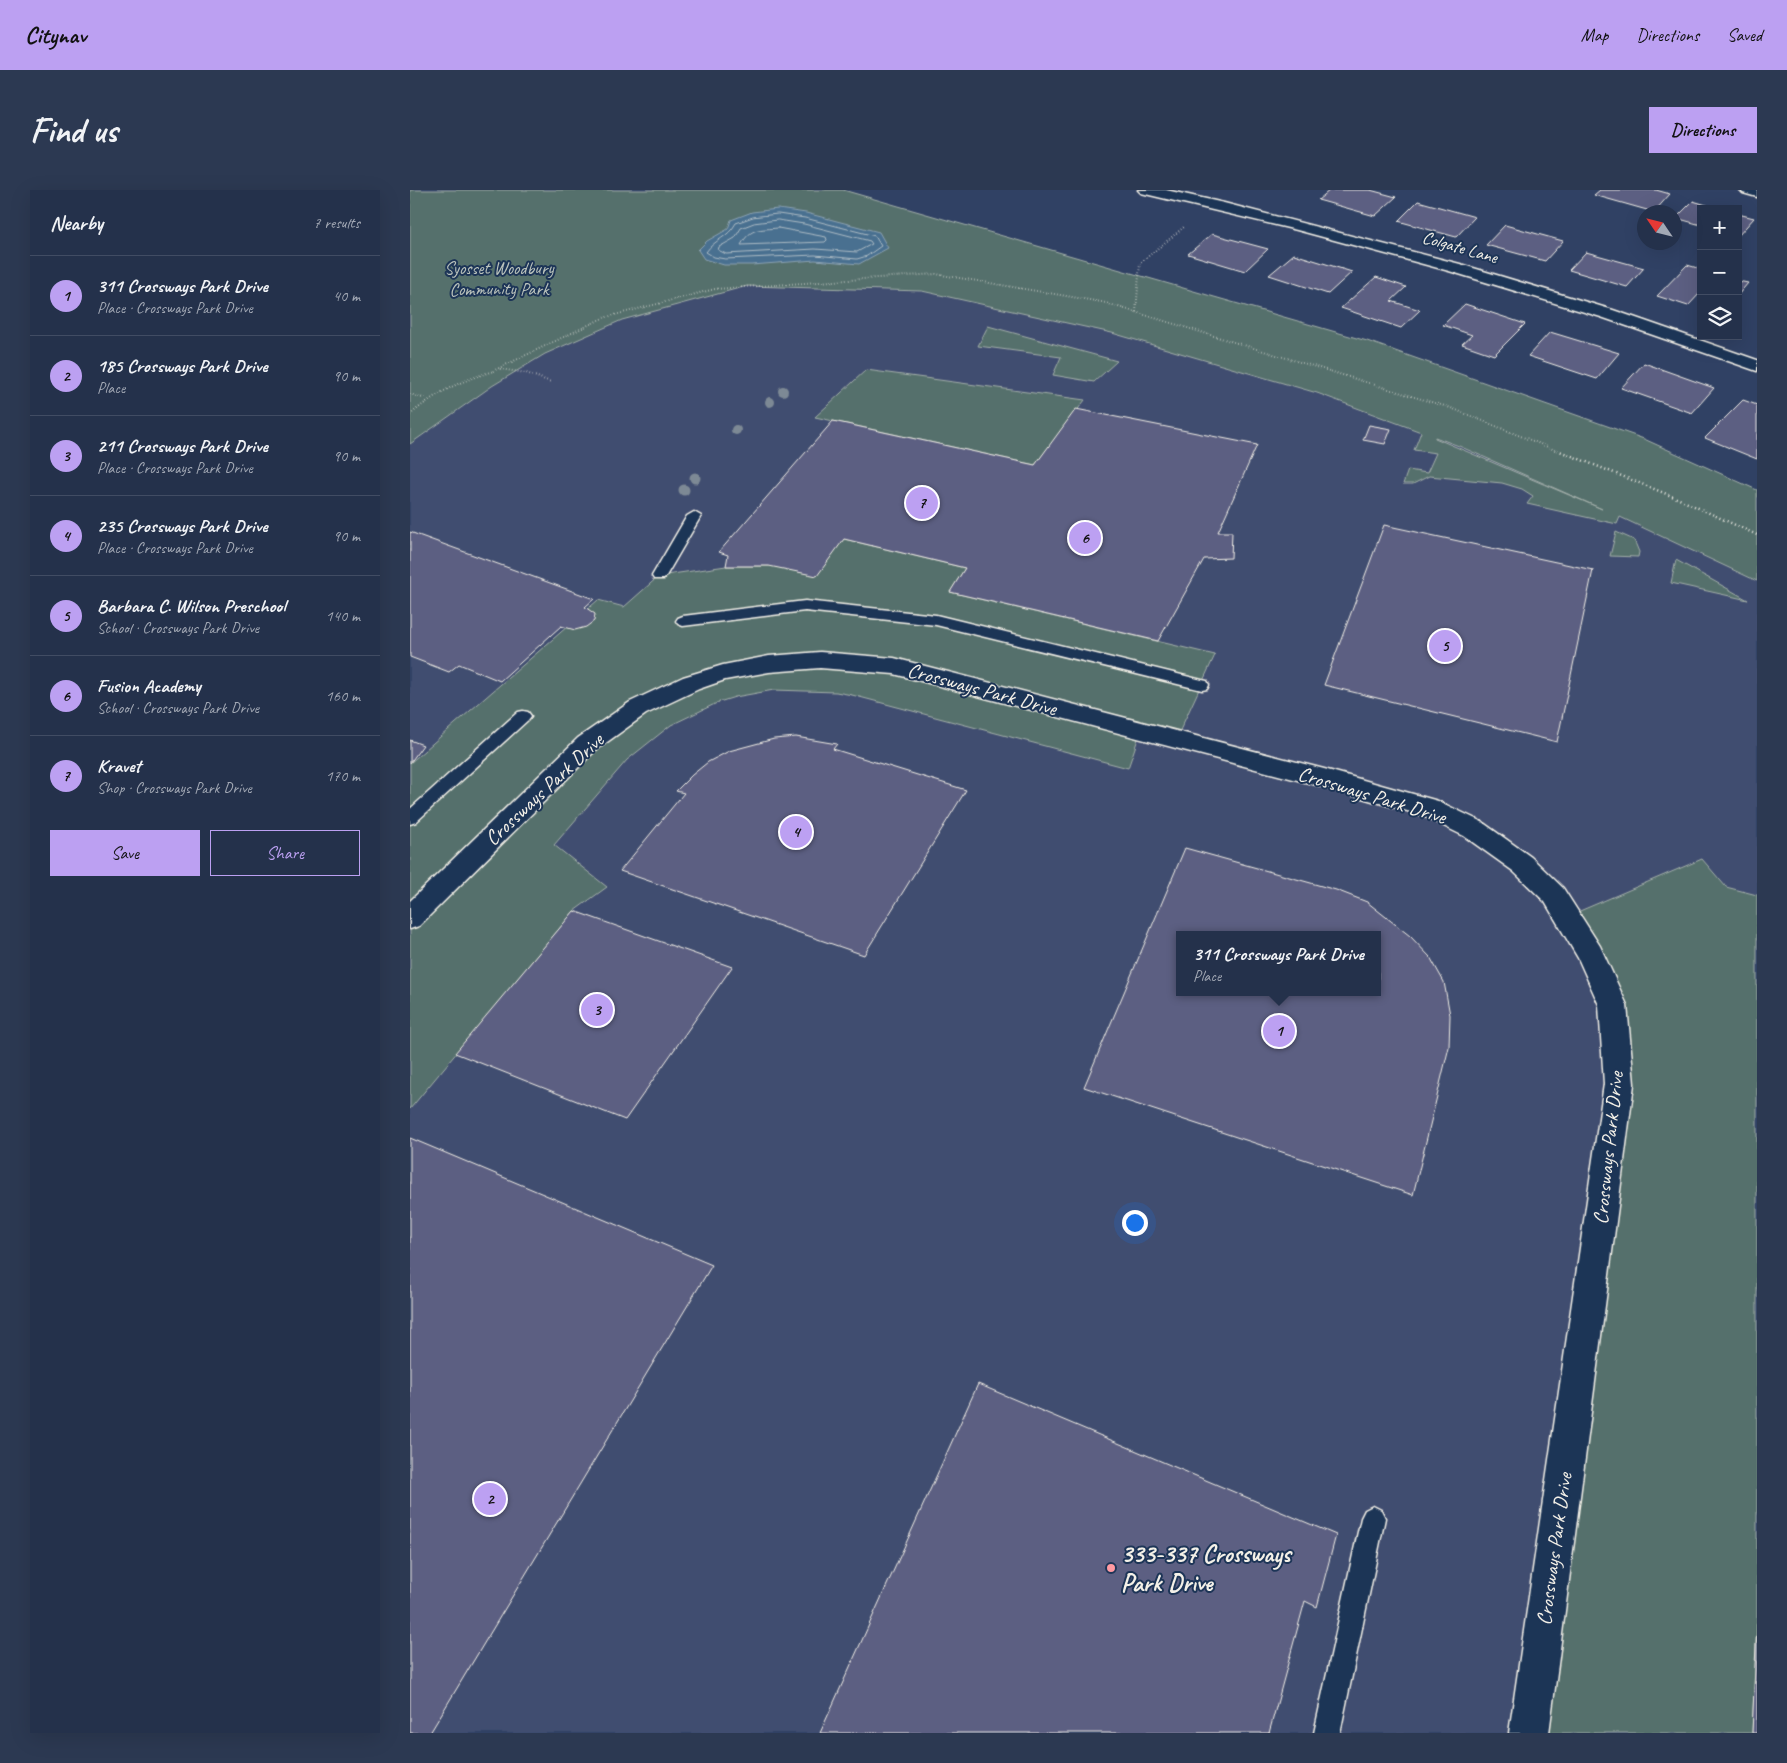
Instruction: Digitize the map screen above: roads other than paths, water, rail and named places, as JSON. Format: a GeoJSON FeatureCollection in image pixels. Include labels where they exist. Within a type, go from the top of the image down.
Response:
{"type":"FeatureCollection","features":[{"type":"Feature","properties":{"kind":"street","name":"Colgate Lane"},"geometry":{"type":"LineString","coordinates":[[1146,190],[1212,205],[1242,204],[1571,301],[1757,366]]}},
{"type":"Feature","properties":{"kind":"street"},"geometry":{"type":"LineString","coordinates":[[1748,190],[1757,192]]}},
{"type":"Feature","properties":{"kind":"street","name":"Crossways Park Drive"},"geometry":{"type":"LineString","coordinates":[[410,918],[587,744],[638,708],[690,683],[723,673],[769,664],[820,660],[894,666],[1343,783],[1429,808],[1473,829],[1522,864],[1554,895],[1568,916],[1590,954],[1613,1005],[1619,1084],[1529,1733]]}},
{"type":"Feature","properties":{"kind":"lane"},"geometry":{"type":"LineString","coordinates":[[659,576],[694,516]]}},
{"type":"Feature","properties":{"kind":"lane"},"geometry":{"type":"LineString","coordinates":[[683,621],[805,606],[936,620],[1202,684]]}},
{"type":"Feature","properties":{"kind":"lane"},"geometry":{"type":"LineString","coordinates":[[410,818],[523,716]]}},
{"type":"Feature","properties":{"kind":"lane"},"geometry":{"type":"LineString","coordinates":[[1327,1733],[1373,1518]]}},
{"type":"Feature","properties":{"kind":"water"},"geometry":{"type":"Polygon","coordinates":[[[778,209],[806,213],[879,232],[888,248],[859,264],[815,260],[752,265],[724,265],[704,259],[698,250],[707,241],[728,229],[731,220],[752,212],[778,209]]]}},
{"type":"Feature","properties":{"kind":"place","name":"Kravet"},"geometry":{"type":"Point","coordinates":[922,503]}},
{"type":"Feature","properties":{"kind":"place","name":"Fusion Academy"},"geometry":{"type":"Point","coordinates":[1085,538]}},
{"type":"Feature","properties":{"kind":"place","name":"Barbara C. Wilson Preschool"},"geometry":{"type":"Point","coordinates":[1445,646]}},
{"type":"Feature","properties":{"kind":"place","name":"235 Crossways Park Drive"},"geometry":{"type":"Point","coordinates":[796,832]}},
{"type":"Feature","properties":{"kind":"place","name":"211 Crossways Park Drive"},"geometry":{"type":"Point","coordinates":[597,1010]}},
{"type":"Feature","properties":{"kind":"place","name":"311 Crossways Park Drive"},"geometry":{"type":"Point","coordinates":[1279,1031]}},
{"type":"Feature","properties":{"kind":"place","name":"185 Crossways Park Drive"},"geometry":{"type":"Point","coordinates":[490,1499]}},
{"type":"Feature","properties":{"kind":"place","name":"333-337 Crossways Park Drive"},"geometry":{"type":"Point","coordinates":[1111,1568]}},
{"type":"Feature","properties":{"kind":"park label","name":"Syosset Woodbury Community Park"},"geometry":{"type":"Point","coordinates":[499,278]}}]}
